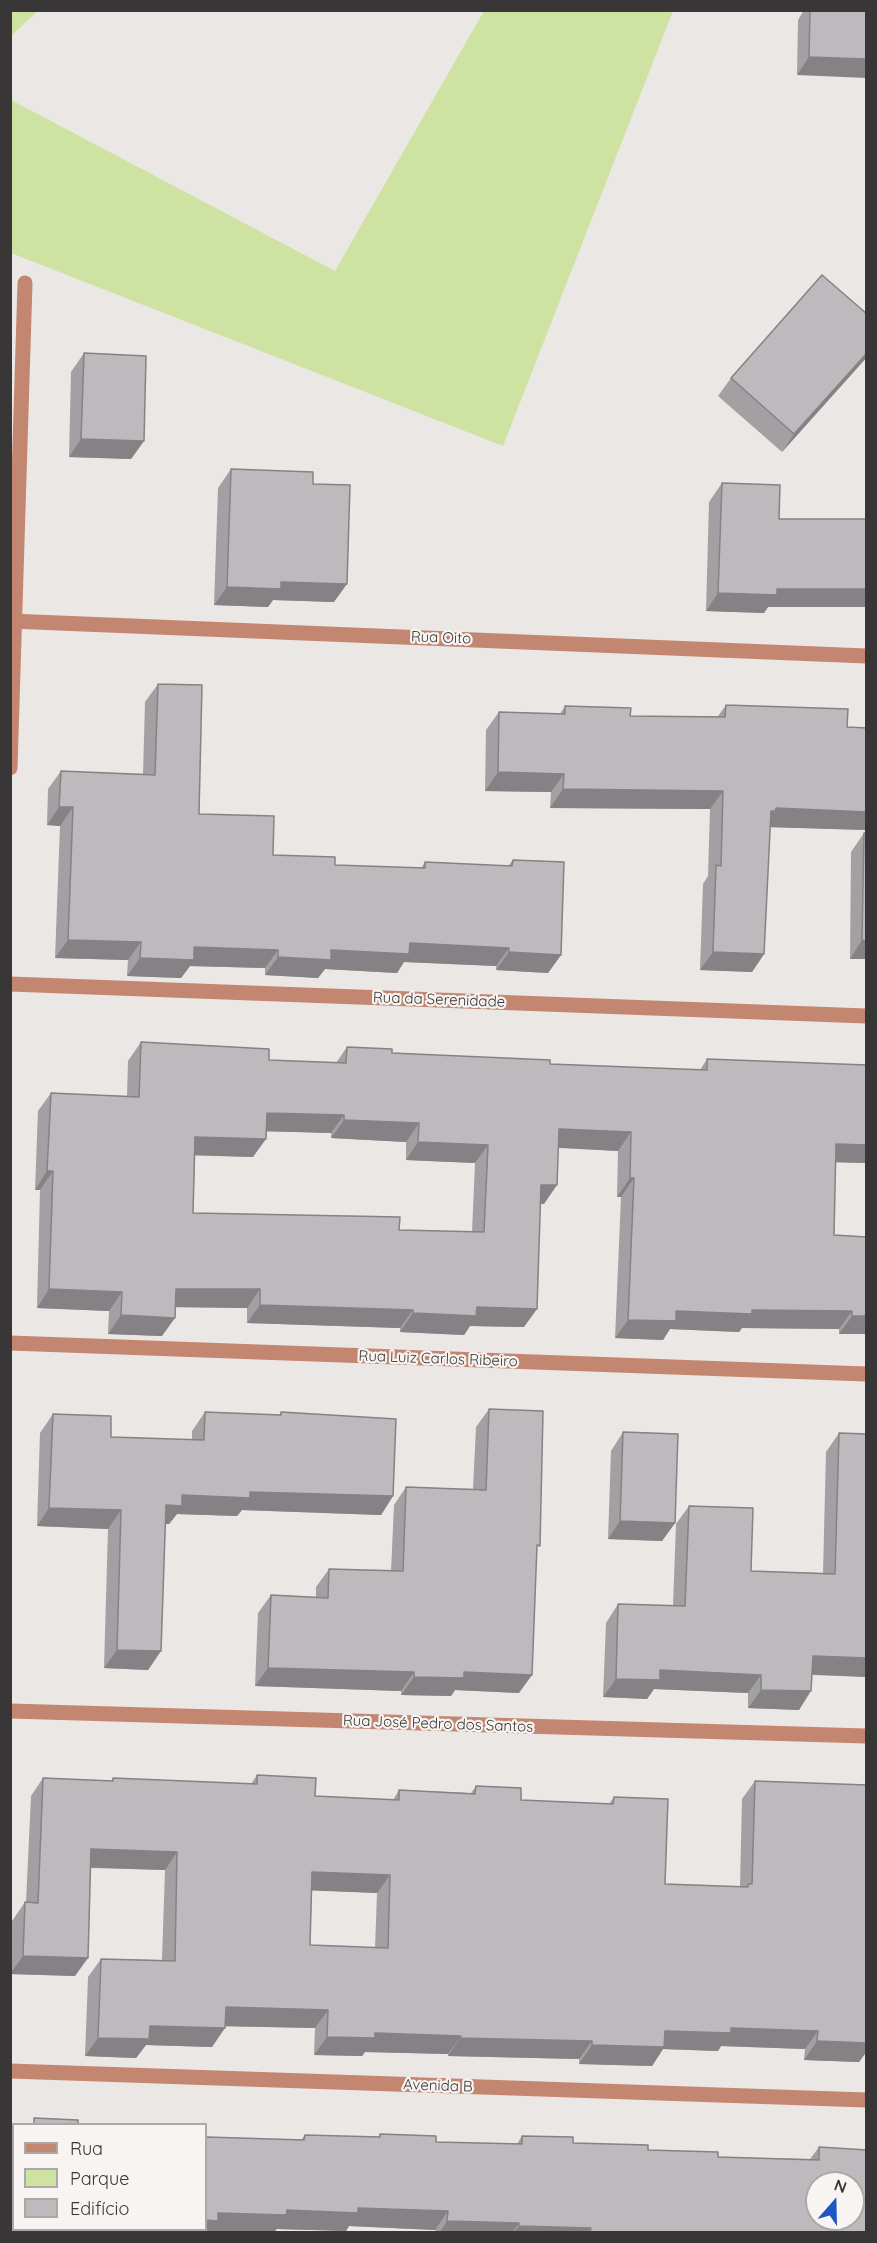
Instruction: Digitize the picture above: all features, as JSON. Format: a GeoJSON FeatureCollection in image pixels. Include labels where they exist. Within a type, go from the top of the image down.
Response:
{"type":"FeatureCollection","features":[{"type":"Feature","properties":{"kind":"street"},"geometry":{"type":"LineString","coordinates":[[10,768],[25,283]]}},
{"type":"Feature","properties":{"kind":"street","name":"Rua Oito"},"geometry":{"type":"LineString","coordinates":[[13,621],[867,656]]}},
{"type":"Feature","properties":{"kind":"street","name":"Rua da Serenidade"},"geometry":{"type":"LineString","coordinates":[[10,984],[867,1016]]}},
{"type":"Feature","properties":{"kind":"street","name":"Rua Luiz Carlos Ribeiro"},"geometry":{"type":"LineString","coordinates":[[10,1342],[867,1374]]}},
{"type":"Feature","properties":{"kind":"street","name":"Rua José Pedro dos Santos"},"geometry":{"type":"LineString","coordinates":[[10,1711],[867,1736]]}},
{"type":"Feature","properties":{"kind":"street","name":"Avenida B"},"geometry":{"type":"LineString","coordinates":[[10,2071],[867,2100]]}},
{"type":"Feature","properties":{"kind":"green space"},"geometry":{"type":"Polygon","coordinates":[[[11,10],[38,10],[38,11],[11,36],[11,10]]]}},
{"type":"Feature","properties":{"kind":"green space"},"geometry":{"type":"Polygon","coordinates":[[[484,11],[673,11],[503,446],[11,253],[11,100],[335,271],[484,11]]]}},
{"type":"Feature","properties":{"kind":"building"},"geometry":{"type":"Polygon","coordinates":[[[810,10],[867,10],[867,59],[809,57],[810,10]]]}},
{"type":"Feature","properties":{"kind":"building"},"geometry":{"type":"Polygon","coordinates":[[[822,275],[867,314],[867,353],[794,434],[731,378],[822,275]]]}},
{"type":"Feature","properties":{"kind":"building"},"geometry":{"type":"Polygon","coordinates":[[[84,353],[146,356],[144,441],[81,439],[84,353]]]}},
{"type":"Feature","properties":{"kind":"building"},"geometry":{"type":"Polygon","coordinates":[[[231,469],[313,472],[313,484],[350,485],[347,584],[281,582],[281,589],[227,587],[231,469]]]}},
{"type":"Feature","properties":{"kind":"building"},"geometry":{"type":"Polygon","coordinates":[[[722,483],[780,485],[779,519],[867,519],[867,589],[777,589],[777,595],[718,593],[722,483]]]}},
{"type":"Feature","properties":{"kind":"building"},"geometry":{"type":"Polygon","coordinates":[[[158,684],[202,685],[199,814],[274,816],[273,855],[335,857],[335,865],[425,868],[425,862],[512,866],[513,860],[564,862],[561,955],[509,952],[509,948],[410,943],[409,954],[331,950],[331,960],[278,957],[278,950],[194,947],[194,960],[140,958],[141,942],[68,940],[73,807],[59,807],[61,771],[155,775],[158,684]]]}},
{"type":"Feature","properties":{"kind":"building"},"geometry":{"type":"Polygon","coordinates":[[[726,705],[848,709],[847,727],[867,728],[867,812],[776,808],[775,811],[771,811],[764,954],[713,952],[716,865],[721,866],[723,791],[563,789],[564,774],[498,772],[499,712],[565,714],[565,706],[631,708],[630,716],[725,717],[726,705]]]}},
{"type":"Feature","properties":{"kind":"building"},"geometry":{"type":"Polygon","coordinates":[[[864,833],[867,833],[867,941],[862,940],[864,833]]]}},
{"type":"Feature","properties":{"kind":"building"},"geometry":{"type":"Polygon","coordinates":[[[141,1042],[269,1049],[269,1060],[346,1063],[347,1047],[392,1049],[392,1053],[550,1060],[550,1064],[707,1070],[707,1059],[867,1065],[867,1145],[836,1144],[834,1235],[867,1237],[867,1316],[852,1316],[852,1311],[752,1310],[752,1314],[676,1311],[676,1321],[628,1320],[634,1178],[630,1178],[631,1132],[559,1129],[557,1185],[541,1185],[537,1309],[477,1307],[476,1316],[413,1313],[413,1310],[260,1305],[260,1289],[176,1289],[175,1318],[121,1315],[122,1292],[49,1289],[53,1171],[47,1171],[51,1093],[139,1097],[141,1042]],[[267,1113],[266,1139],[195,1137],[193,1213],[400,1217],[399,1230],[484,1232],[488,1145],[418,1142],[419,1123],[344,1120],[344,1115],[267,1113]]]}},
{"type":"Feature","properties":{"kind":"building"},"geometry":{"type":"Polygon","coordinates":[[[489,1409],[543,1411],[540,1546],[537,1545],[532,1675],[464,1672],[464,1678],[414,1677],[414,1672],[268,1668],[271,1595],[328,1598],[329,1569],[403,1571],[406,1487],[486,1490],[489,1409]]]}},
{"type":"Feature","properties":{"kind":"building"},"geometry":{"type":"Polygon","coordinates":[[[205,1412],[281,1415],[281,1412],[396,1419],[393,1496],[250,1492],[250,1498],[182,1495],[182,1506],[166,1505],[161,1651],[117,1650],[121,1510],[49,1508],[53,1414],[111,1416],[111,1437],[204,1440],[205,1412]]]}},
{"type":"Feature","properties":{"kind":"building"},"geometry":{"type":"Polygon","coordinates":[[[623,1432],[678,1434],[675,1523],[620,1521],[623,1432]]]}},
{"type":"Feature","properties":{"kind":"building"},"geometry":{"type":"Polygon","coordinates":[[[839,1433],[867,1434],[867,1658],[813,1656],[811,1691],[761,1690],[761,1675],[660,1670],[660,1680],[616,1679],[618,1604],[685,1606],[689,1506],[753,1508],[751,1571],[835,1574],[839,1433]]]}},
{"type":"Feature","properties":{"kind":"building"},"geometry":{"type":"Polygon","coordinates":[[[257,1775],[316,1778],[315,1796],[399,1800],[399,1790],[475,1794],[476,1786],[521,1788],[521,1800],[613,1804],[614,1797],[668,1799],[665,1884],[748,1887],[748,1884],[752,1884],[755,1781],[867,1785],[867,2043],[817,2041],[818,2031],[731,2028],[731,2033],[665,2031],[664,2047],[592,2045],[592,2041],[460,2038],[461,2036],[375,2033],[375,2038],[327,2037],[328,2010],[226,2007],[225,2028],[150,2026],[149,2039],[98,2038],[101,1959],[175,1961],[177,1852],[91,1849],[88,1958],[23,1956],[25,1902],[38,1903],[43,1778],[113,1781],[113,1778],[257,1784],[257,1775]],[[312,1872],[310,1945],[388,1948],[390,1875],[312,1872]]]}},
{"type":"Feature","properties":{"kind":"building"},"geometry":{"type":"Polygon","coordinates":[[[34,2118],[78,2120],[78,2123],[34,2123],[34,2118]]]}},
{"type":"Feature","properties":{"kind":"building"},"geometry":{"type":"Polygon","coordinates":[[[380,2134],[436,2136],[436,2142],[522,2144],[522,2136],[573,2137],[573,2143],[648,2145],[648,2150],[718,2152],[718,2157],[819,2160],[819,2147],[867,2150],[867,2232],[590,2232],[591,2228],[447,2221],[448,2211],[358,2208],[358,2213],[287,2210],[286,2215],[218,2213],[218,2221],[207,2220],[207,2137],[304,2140],[305,2135],[380,2137],[380,2134]]]}},
{"type":"Feature","properties":{"kind":"building"},"geometry":{"type":"Polygon","coordinates":[[[31,2231],[87,2231],[87,2232],[31,2231]]]}}]}
